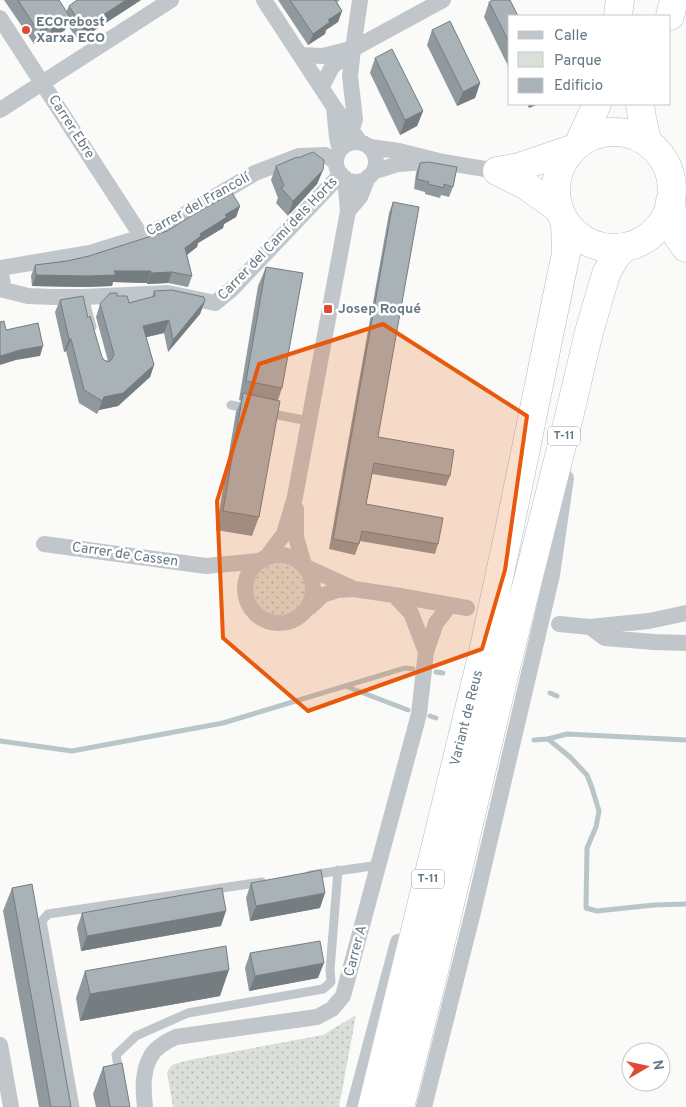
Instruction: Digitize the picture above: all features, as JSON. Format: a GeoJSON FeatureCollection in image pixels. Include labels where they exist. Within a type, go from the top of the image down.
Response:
{"type":"FeatureCollection","features":[{"type":"Feature","properties":{"kind":"highway"},"geometry":{"type":"LineString","coordinates":[[618,15],[620,0]]}},
{"type":"Feature","properties":{"kind":"highway"},"geometry":{"type":"LineString","coordinates":[[652,15],[655,0]]}},
{"type":"Feature","properties":{"kind":"highway"},"geometry":{"type":"LineString","coordinates":[[670,15],[674,0]]}},
{"type":"Feature","properties":{"kind":"highway","name":"T-11"},"geometry":{"type":"LineString","coordinates":[[562,215],[556,194],[557,177],[560,167],[575,146],[596,105]]}},
{"type":"Feature","properties":{"kind":"highway","name":"T-11"},"geometry":{"type":"LineString","coordinates":[[575,146],[596,134],[606,132],[616,131],[635,135],[644,117]]}},
{"type":"Feature","properties":{"kind":"highway","name":"T-11"},"geometry":{"type":"LineString","coordinates":[[634,243],[658,227],[664,219],[670,201],[671,184],[667,166],[644,117]]}},
{"type":"Feature","properties":{"kind":"highway"},"geometry":{"type":"LineString","coordinates":[[497,171],[519,167],[575,146]]}},
{"type":"Feature","properties":{"kind":"highway"},"geometry":{"type":"LineString","coordinates":[[497,171],[525,185],[562,215],[574,232],[597,246],[611,248],[634,243],[659,246],[674,251],[686,258]]}},
{"type":"Feature","properties":{"kind":"highway"},"geometry":{"type":"LineString","coordinates":[[670,201],[678,237],[686,248]]}},
{"type":"Feature","properties":{"kind":"highway","name":"Variant de Reus"},"geometry":{"type":"LineString","coordinates":[[372,1107],[483,652],[566,254],[562,215]]}},
{"type":"Feature","properties":{"kind":"highway","name":"Variant de Reus"},"geometry":{"type":"LineString","coordinates":[[400,1107],[505,668],[572,426],[589,332],[606,274],[616,256],[634,243]]}},
{"type":"Feature","properties":{"kind":"highway"},"geometry":{"type":"LineString","coordinates":[[398,942],[425,846],[436,844]]}},
{"type":"Feature","properties":{"kind":"street"},"geometry":{"type":"LineString","coordinates":[[0,110],[171,0]]}},
{"type":"Feature","properties":{"kind":"street"},"geometry":{"type":"LineString","coordinates":[[264,0],[334,107],[374,155],[376,164],[360,197],[348,211]]}},
{"type":"Feature","properties":{"kind":"street"},"geometry":{"type":"LineString","coordinates":[[360,0],[352,49],[350,76],[355,119],[361,140]]}},
{"type":"Feature","properties":{"kind":"street"},"geometry":{"type":"LineString","coordinates":[[322,86],[332,67],[352,49],[443,0]]}},
{"type":"Feature","properties":{"kind":"street","name":"Carrer Ebre"},"geometry":{"type":"LineString","coordinates":[[0,18],[142,237]]}},
{"type":"Feature","properties":{"kind":"street"},"geometry":{"type":"LineString","coordinates":[[301,55],[323,56],[352,49]]}},
{"type":"Feature","properties":{"kind":"street"},"geometry":{"type":"LineString","coordinates":[[334,107],[340,166],[348,211],[295,497],[284,534],[263,559],[252,568],[247,577],[245,587],[246,598],[250,608],[258,617],[268,622],[279,624],[290,623],[300,618],[323,595],[338,590],[354,589],[467,608]]}},
{"type":"Feature","properties":{"kind":"street"},"geometry":{"type":"LineString","coordinates":[[340,166],[345,145],[361,140],[443,162],[497,171]]}},
{"type":"Feature","properties":{"kind":"street","name":"Carrer del Francolí"},"geometry":{"type":"LineString","coordinates":[[0,268],[90,254],[142,237],[177,219],[255,173],[298,156],[325,155],[340,166]]}},
{"type":"Feature","properties":{"kind":"street"},"geometry":{"type":"LineString","coordinates":[[340,166],[353,181],[361,181],[371,174],[398,164],[443,162]]}},
{"type":"Feature","properties":{"kind":"street","name":"Carrer del Camí dels Horts"},"geometry":{"type":"LineString","coordinates":[[84,297],[168,293],[214,303],[232,289],[340,166]]}},
{"type":"Feature","properties":{"kind":"street"},"geometry":{"type":"LineString","coordinates":[[0,268],[4,290],[28,296],[84,297]]}},
{"type":"Feature","properties":{"kind":"street"},"geometry":{"type":"LineString","coordinates":[[424,1107],[474,912],[552,575],[572,426]]}},
{"type":"Feature","properties":{"kind":"street"},"geometry":{"type":"LineString","coordinates":[[295,497],[296,536],[305,566],[312,577],[314,588],[308,610]]}},
{"type":"Feature","properties":{"kind":"street","name":"Carrer de Cassen"},"geometry":{"type":"LineString","coordinates":[[44,544],[206,566],[233,576],[245,587]]}},
{"type":"Feature","properties":{"kind":"street"},"geometry":{"type":"LineString","coordinates":[[263,559],[279,555],[292,557],[305,566],[354,589]]}},
{"type":"Feature","properties":{"kind":"street","name":"Carrer de Cassen"},"geometry":{"type":"LineString","coordinates":[[206,566],[263,559]]}},
{"type":"Feature","properties":{"kind":"street","name":"Carrer A"},"geometry":{"type":"LineString","coordinates":[[394,595],[411,613],[426,652]]}},
{"type":"Feature","properties":{"kind":"street","name":"Carrer A"},"geometry":{"type":"LineString","coordinates":[[146,1107],[143,1093],[145,1073],[151,1055],[162,1044],[176,1037],[317,1017],[332,1008],[344,996],[419,714],[426,652],[436,623],[450,605]]}},
{"type":"Feature","properties":{"kind":"street"},"geometry":{"type":"LineString","coordinates":[[559,624],[590,627],[649,621],[686,613]]}},
{"type":"Feature","properties":{"kind":"street"},"geometry":{"type":"LineString","coordinates":[[590,627],[605,638],[686,643]]}},
{"type":"Feature","properties":{"kind":"street"},"geometry":{"type":"LineString","coordinates":[[354,1107],[398,942]]}},
{"type":"Feature","properties":{"kind":"street"},"geometry":{"type":"LineString","coordinates":[[0,1045],[11,1107]]}},
{"type":"Feature","properties":{"kind":"lane"},"geometry":{"type":"LineString","coordinates":[[84,297],[94,333]]}},
{"type":"Feature","properties":{"kind":"lane"},"geometry":{"type":"LineString","coordinates":[[231,405],[309,421]]}},
{"type":"Feature","properties":{"kind":"lane"},"geometry":{"type":"LineString","coordinates":[[299,876],[379,864]]}},
{"type":"Feature","properties":{"kind":"lane"},"geometry":{"type":"LineString","coordinates":[[120,1081],[116,1055],[136,1036],[188,1013],[323,989],[331,982],[330,970],[338,870]]}},
{"type":"Feature","properties":{"kind":"lane"},"geometry":{"type":"LineString","coordinates":[[75,1107],[42,921],[48,914],[270,881]]}},
{"type":"Feature","properties":{"kind":"highlighted area"},"geometry":{"type":"Polygon","coordinates":[[[383,324],[527,416],[505,570],[482,649],[308,711],[223,638],[217,501],[259,364],[383,324]]]}},
{"type":"Feature","properties":{"kind":"green space"},"geometry":{"type":"Polygon","coordinates":[[[279,563],[289,565],[298,571],[304,580],[306,590],[304,600],[298,609],[289,615],[279,617],[269,615],[260,609],[254,600],[252,590],[254,580],[260,571],[269,565],[279,563]]]}},
{"type":"Feature","properties":{"kind":"green space"},"geometry":{"type":"Polygon","coordinates":[[[356,1015],[339,1107],[173,1107],[167,1072],[172,1065],[189,1060],[323,1035],[356,1015]]]}},
{"type":"Feature","properties":{"kind":"building"},"geometry":{"type":"Polygon","coordinates":[[[18,0],[59,0],[70,17],[52,29],[49,24],[38,31],[18,0]]]}},
{"type":"Feature","properties":{"kind":"building"},"geometry":{"type":"Polygon","coordinates":[[[77,0],[126,0],[83,28],[69,6],[77,0]]]}},
{"type":"Feature","properties":{"kind":"building"},"geometry":{"type":"Polygon","coordinates":[[[290,0],[335,0],[342,11],[328,20],[330,22],[313,34],[290,0]]]}},
{"type":"Feature","properties":{"kind":"building"},"geometry":{"type":"Polygon","coordinates":[[[493,0],[510,0],[518,15],[508,15],[508,40],[489,2],[493,0]]]}},
{"type":"Feature","properties":{"kind":"building"},"geometry":{"type":"Polygon","coordinates":[[[450,21],[480,83],[463,92],[432,30],[450,21]]]}},
{"type":"Feature","properties":{"kind":"building"},"geometry":{"type":"Polygon","coordinates":[[[392,49],[423,111],[405,120],[375,58],[392,49]]]}},
{"type":"Feature","properties":{"kind":"building"},"geometry":{"type":"Polygon","coordinates":[[[313,152],[324,160],[323,170],[293,201],[281,188],[284,186],[276,166],[313,152]]]}},
{"type":"Feature","properties":{"kind":"building"},"geometry":{"type":"Polygon","coordinates":[[[429,162],[457,167],[453,187],[444,184],[444,188],[417,179],[420,163],[429,162]]]}},
{"type":"Feature","properties":{"kind":"building"},"geometry":{"type":"Polygon","coordinates":[[[232,193],[240,206],[225,215],[227,217],[200,234],[201,236],[185,248],[192,276],[172,272],[151,273],[151,271],[114,271],[116,275],[88,276],[36,275],[35,265],[89,256],[167,231],[232,193]]]}},
{"type":"Feature","properties":{"kind":"building"},"geometry":{"type":"Polygon","coordinates":[[[393,202],[419,207],[378,437],[454,450],[450,476],[374,463],[366,504],[443,518],[438,544],[362,531],[359,544],[333,539],[393,202]]]}},
{"type":"Feature","properties":{"kind":"building"},"geometry":{"type":"Polygon","coordinates":[[[266,267],[303,273],[282,388],[246,381],[266,267]]]}},
{"type":"Feature","properties":{"kind":"building"},"geometry":{"type":"Polygon","coordinates":[[[172,290],[204,297],[205,301],[173,340],[169,320],[143,326],[154,365],[123,393],[104,397],[102,401],[84,390],[60,300],[83,296],[88,318],[90,316],[102,357],[109,362],[114,354],[100,304],[110,293],[117,293],[117,296],[127,296],[129,303],[155,296],[154,291],[172,290]]]}},
{"type":"Feature","properties":{"kind":"building"},"geometry":{"type":"Polygon","coordinates":[[[4,321],[6,330],[38,323],[43,346],[0,356],[0,322],[4,321]]]}},
{"type":"Feature","properties":{"kind":"building"},"geometry":{"type":"Polygon","coordinates":[[[243,393],[280,401],[259,517],[223,511],[243,393]]]}},
{"type":"Feature","properties":{"kind":"building"},"geometry":{"type":"Polygon","coordinates":[[[321,870],[325,893],[256,906],[251,883],[321,870]]]}},
{"type":"Feature","properties":{"kind":"building"},"geometry":{"type":"Polygon","coordinates":[[[32,884],[71,1107],[51,1107],[12,888],[32,884]]]}},
{"type":"Feature","properties":{"kind":"building"},"geometry":{"type":"Polygon","coordinates":[[[222,888],[226,911],[87,936],[82,913],[222,888]]]}},
{"type":"Feature","properties":{"kind":"building"},"geometry":{"type":"Polygon","coordinates":[[[320,941],[324,963],[255,976],[250,953],[320,941]]]}},
{"type":"Feature","properties":{"kind":"building"},"geometry":{"type":"Polygon","coordinates":[[[226,946],[229,970],[90,994],[85,971],[226,946]]]}},
{"type":"Feature","properties":{"kind":"building"},"geometry":{"type":"Polygon","coordinates":[[[122,1063],[130,1107],[110,1107],[103,1067],[122,1063]]]}},
{"type":"Feature","properties":{"kind":"waterway"},"geometry":{"type":"LineString","coordinates":[[0,741],[72,751],[223,723],[405,668],[413,669]]}},
{"type":"Feature","properties":{"kind":"waterway"},"geometry":{"type":"LineString","coordinates":[[436,672],[443,673]]}},
{"type":"Feature","properties":{"kind":"waterway"},"geometry":{"type":"LineString","coordinates":[[345,686],[408,710]]}},
{"type":"Feature","properties":{"kind":"waterway"},"geometry":{"type":"LineString","coordinates":[[550,693],[557,696]]}},
{"type":"Feature","properties":{"kind":"waterway"},"geometry":{"type":"LineString","coordinates":[[430,716],[436,718]]}},
{"type":"Feature","properties":{"kind":"waterway"},"geometry":{"type":"LineString","coordinates":[[534,740],[548,739],[567,734],[686,740]]}},
{"type":"Feature","properties":{"kind":"waterway"},"geometry":{"type":"LineString","coordinates":[[548,739],[570,757],[587,775],[599,811],[596,827],[587,848],[586,908],[597,911],[654,905],[686,904]]}},
{"type":"Feature","properties":{"kind":"place","name":"ECOrebost Xarxa ECO"},"geometry":{"type":"Point","coordinates":[26,30]}},
{"type":"Feature","properties":{"kind":"place","name":"Josep Roqué"},"geometry":{"type":"Point","coordinates":[328,309]}}]}
